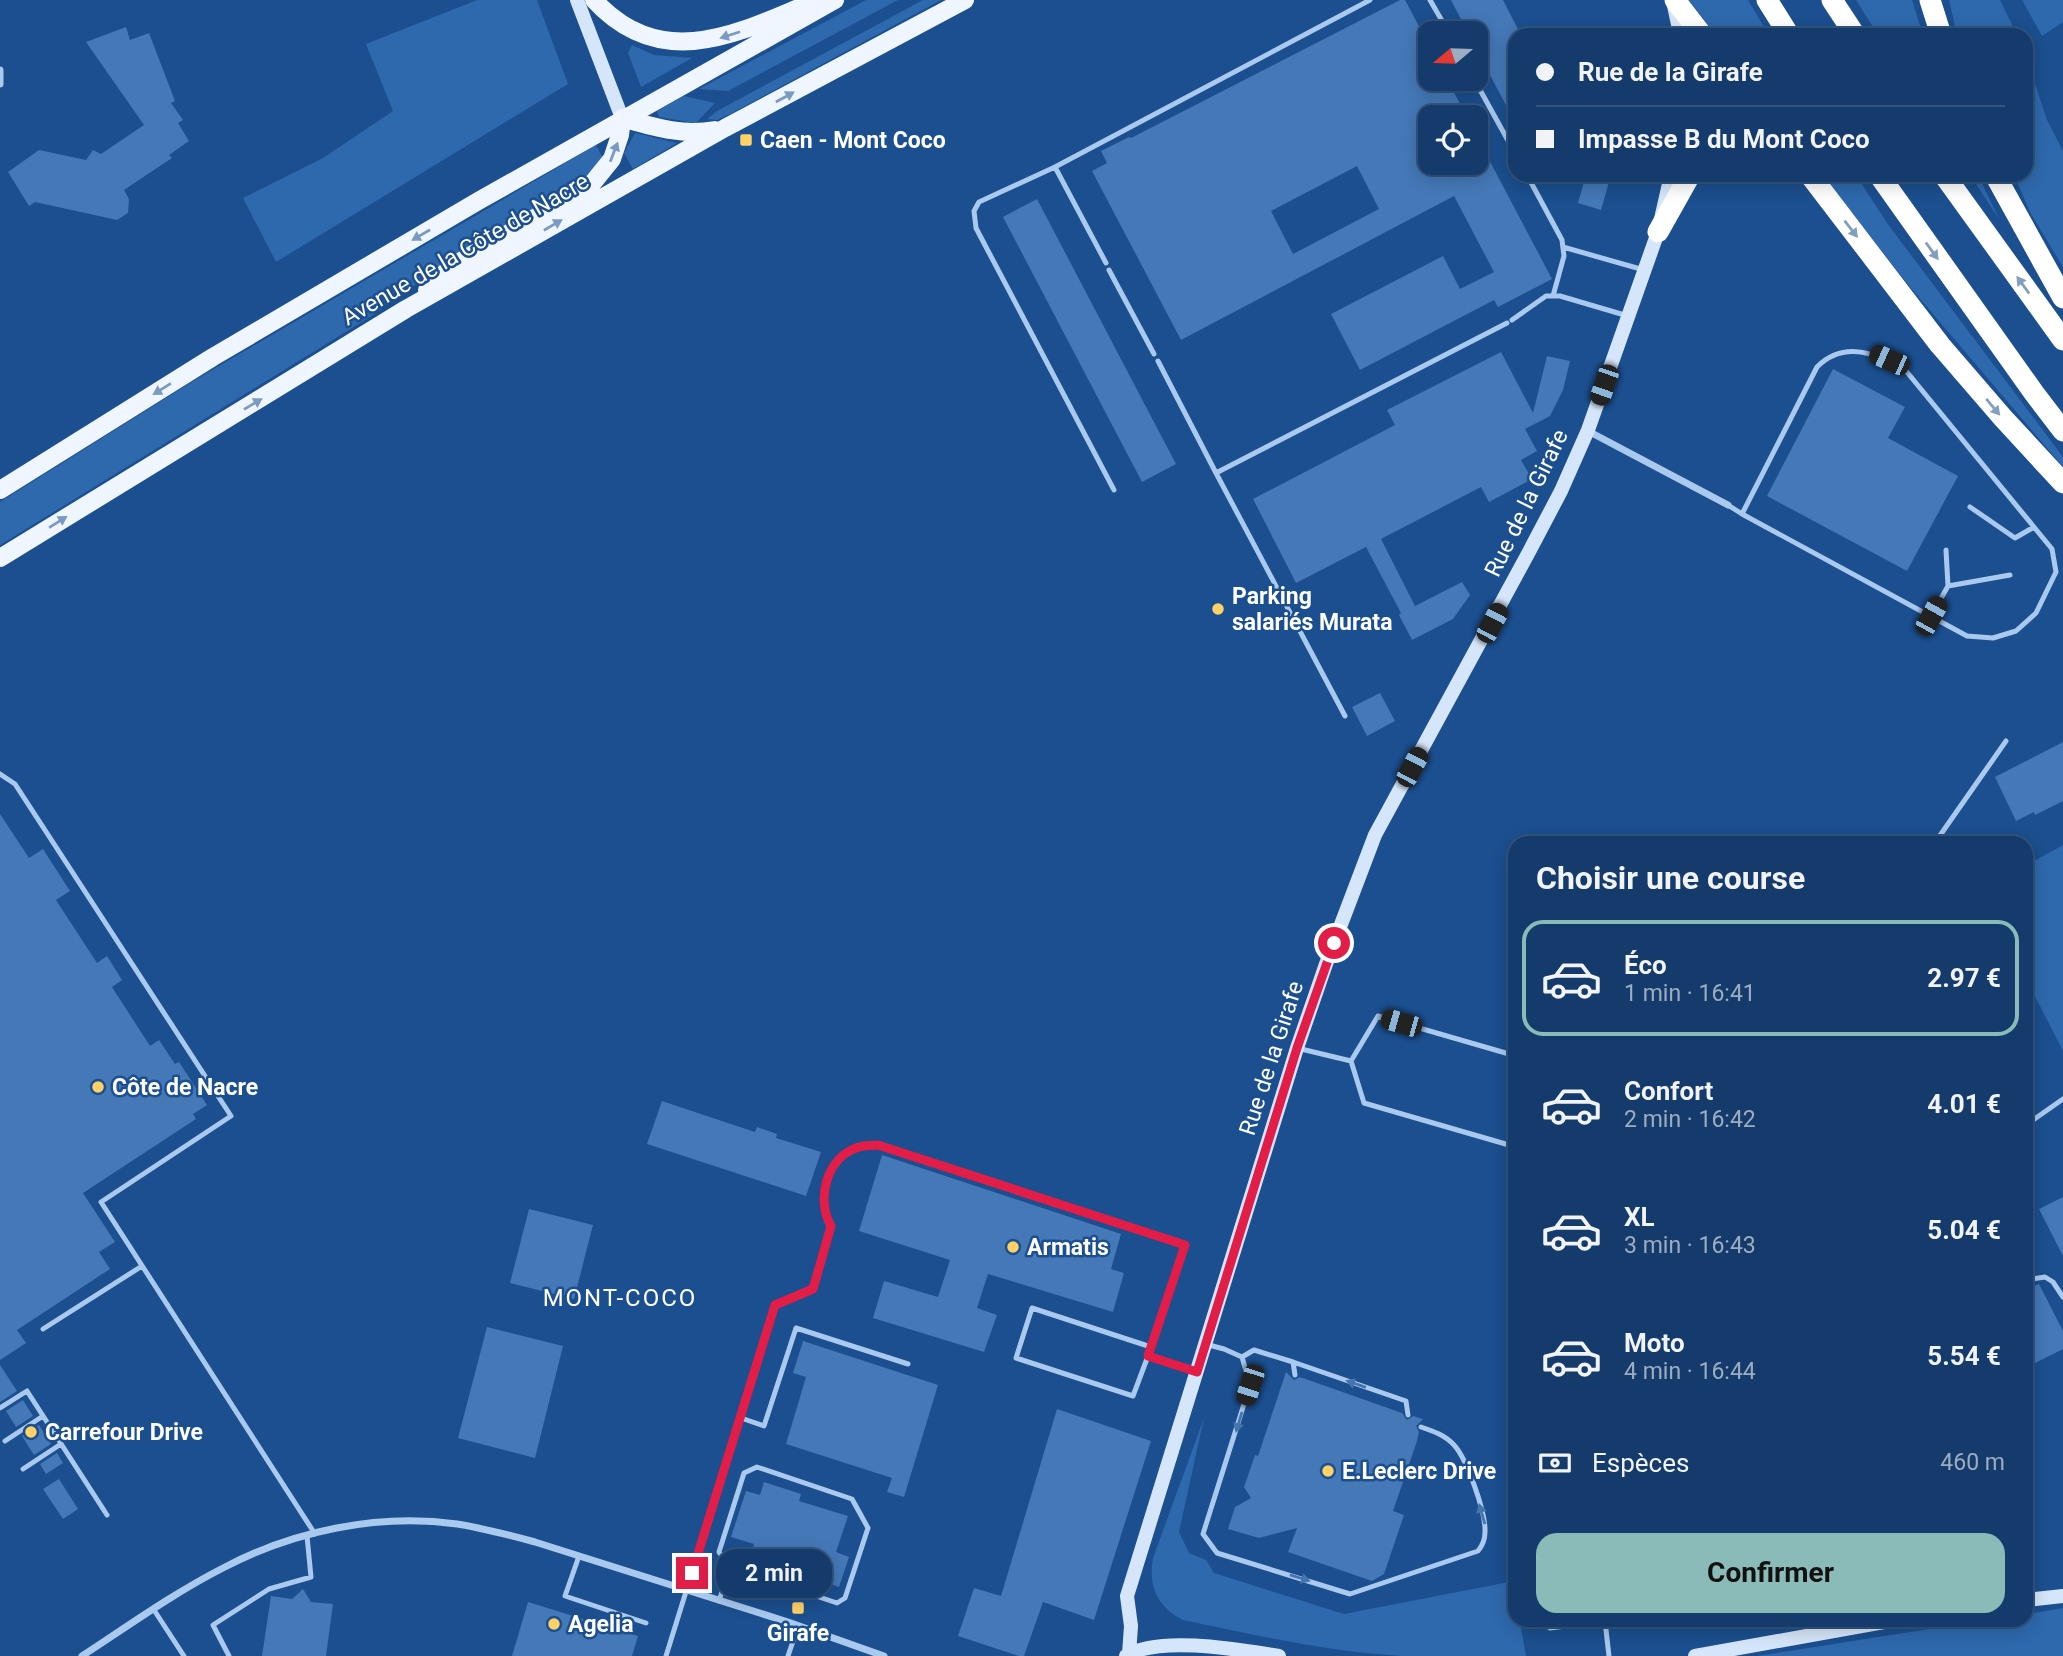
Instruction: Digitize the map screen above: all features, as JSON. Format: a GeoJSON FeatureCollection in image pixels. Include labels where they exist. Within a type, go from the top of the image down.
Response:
{"type":"FeatureCollection","features":[{"type":"Feature","properties":{"kind":"highway"},"geometry":{"type":"LineString","coordinates":[[1674,0],[1696,28]]}},
{"type":"Feature","properties":{"kind":"highway"},"geometry":{"type":"LineString","coordinates":[[1767,0],[1785,28]]}},
{"type":"Feature","properties":{"kind":"highway"},"geometry":{"type":"LineString","coordinates":[[1832,0],[1850,28]]}},
{"type":"Feature","properties":{"kind":"highway"},"geometry":{"type":"LineString","coordinates":[[1930,0],[1939,28]]}},
{"type":"Feature","properties":{"kind":"highway"},"geometry":{"type":"LineString","coordinates":[[1658,232],[1686,182]]}},
{"type":"Feature","properties":{"kind":"highway"},"geometry":{"type":"LineString","coordinates":[[1815,182],[1940,345],[2063,483]]}},
{"type":"Feature","properties":{"kind":"highway"},"geometry":{"type":"LineString","coordinates":[[1885,182],[2063,431]]}},
{"type":"Feature","properties":{"kind":"highway"},"geometry":{"type":"LineString","coordinates":[[1949,182],[2063,340]]}},
{"type":"Feature","properties":{"kind":"highway"},"geometry":{"type":"LineString","coordinates":[[2000,182],[2063,298]]}},
{"type":"Feature","properties":{"kind":"main road"},"geometry":{"type":"LineString","coordinates":[[594,0],[631,30],[656,40],[681,43],[721,38],[816,0]]}},
{"type":"Feature","properties":{"kind":"main road","name":"Avenue de la Côte de Nacre"},"geometry":{"type":"LineString","coordinates":[[0,490],[213,357],[622,118],[835,0]]}},
{"type":"Feature","properties":{"kind":"main road","name":"Avenue de la Côte de Nacre"},"geometry":{"type":"LineString","coordinates":[[0,558],[406,309],[724,128],[965,0]]}},
{"type":"Feature","properties":{"kind":"main road"},"geometry":{"type":"LineString","coordinates":[[406,309],[451,267],[591,185],[612,159],[622,118],[678,132],[695,133],[724,128]]}},
{"type":"Feature","properties":{"kind":"street"},"geometry":{"type":"LineString","coordinates":[[577,0],[622,118]]}},
{"type":"Feature","properties":{"kind":"street"},"geometry":{"type":"LineString","coordinates":[[1674,0],[1681,28]]}},
{"type":"Feature","properties":{"kind":"street"},"geometry":{"type":"LineString","coordinates":[[0,70],[0,84]]}},
{"type":"Feature","properties":{"kind":"street","name":"Rue de la Girafe"},"geometry":{"type":"LineString","coordinates":[[1127,1655],[1131,1626],[1127,1596],[1297,1048],[1326,964],[1375,835],[1530,550],[1561,491],[1588,430],[1658,232],[1669,182]]}},
{"type":"Feature","properties":{"kind":"street"},"geometry":{"type":"LineString","coordinates":[[1588,430],[1728,506]]}},
{"type":"Feature","properties":{"kind":"street"},"geometry":{"type":"LineString","coordinates":[[82,1656],[203,1578],[243,1558],[311,1535],[367,1523],[454,1524],[495,1531],[687,1590],[884,1656]]}},
{"type":"Feature","properties":{"kind":"street"},"geometry":{"type":"LineString","coordinates":[[2033,1599],[2063,1596]]}},
{"type":"Feature","properties":{"kind":"street"},"geometry":{"type":"LineString","coordinates":[[1695,1656],[1856,1627]]}},
{"type":"Feature","properties":{"kind":"street"},"geometry":{"type":"LineString","coordinates":[[1127,1655],[1147,1647],[1164,1646],[1226,1648],[1279,1656]]}},
{"type":"Feature","properties":{"kind":"lane"},"geometry":{"type":"LineString","coordinates":[[1114,490],[975,228],[974,211],[979,202],[1055,167],[1370,0]]}},
{"type":"Feature","properties":{"kind":"lane"},"geometry":{"type":"LineString","coordinates":[[1430,0],[1442,21]]}},
{"type":"Feature","properties":{"kind":"lane"},"geometry":{"type":"LineString","coordinates":[[1481,91],[1508,141]]}},
{"type":"Feature","properties":{"kind":"lane"},"geometry":{"type":"LineString","coordinates":[[1055,167],[1106,263]]}},
{"type":"Feature","properties":{"kind":"lane"},"geometry":{"type":"LineString","coordinates":[[1531,182],[1562,240],[1564,256],[1553,296]]}},
{"type":"Feature","properties":{"kind":"lane"},"geometry":{"type":"LineString","coordinates":[[1563,247],[1644,271]]}},
{"type":"Feature","properties":{"kind":"lane"},"geometry":{"type":"LineString","coordinates":[[1110,270],[1154,354]]}},
{"type":"Feature","properties":{"kind":"lane"},"geometry":{"type":"LineString","coordinates":[[1216,473],[1510,322],[1546,296],[1560,296],[1628,317]]}},
{"type":"Feature","properties":{"kind":"lane"},"geometry":{"type":"LineString","coordinates":[[1728,506],[1742,514],[1931,616],[1967,636],[1993,638],[2016,631],[2036,613],[2056,572],[2052,549],[1902,366],[1876,354],[1844,351],[1828,357],[1817,367],[1742,514]]}},
{"type":"Feature","properties":{"kind":"lane"},"geometry":{"type":"LineString","coordinates":[[1158,361],[1345,716]]}},
{"type":"Feature","properties":{"kind":"lane"},"geometry":{"type":"LineString","coordinates":[[1970,507],[2015,538],[2034,527]]}},
{"type":"Feature","properties":{"kind":"lane"},"geometry":{"type":"LineString","coordinates":[[1931,616],[1948,586],[1946,551]]}},
{"type":"Feature","properties":{"kind":"lane"},"geometry":{"type":"LineString","coordinates":[[1948,586],[2010,575]]}},
{"type":"Feature","properties":{"kind":"lane"},"geometry":{"type":"LineString","coordinates":[[1940,836],[2006,741]]}},
{"type":"Feature","properties":{"kind":"lane"},"geometry":{"type":"LineString","coordinates":[[0,774],[15,784],[231,1116],[101,1202],[311,1535],[311,1577],[269,1589],[213,1625],[229,1656]]}},
{"type":"Feature","properties":{"kind":"lane"},"geometry":{"type":"LineString","coordinates":[[1508,1054],[1378,1016],[1351,1061],[1364,1103],[1508,1145]]}},
{"type":"Feature","properties":{"kind":"lane"},"geometry":{"type":"LineString","coordinates":[[1297,1048],[1351,1061]]}},
{"type":"Feature","properties":{"kind":"lane"},"geometry":{"type":"LineString","coordinates":[[2033,1120],[2063,1099]]}},
{"type":"Feature","properties":{"kind":"lane"},"geometry":{"type":"LineString","coordinates":[[666,1656],[775,1305],[813,1289],[831,1226],[825,1215],[824,1196],[834,1163],[858,1147],[878,1145],[1185,1245],[1151,1347],[1148,1356],[1133,1396],[1016,1358],[1032,1308],[1151,1347]]}},
{"type":"Feature","properties":{"kind":"lane"},"geometry":{"type":"LineString","coordinates":[[43,1329],[142,1266]]}},
{"type":"Feature","properties":{"kind":"lane"},"geometry":{"type":"LineString","coordinates":[[2033,1279],[2045,1277],[2053,1282],[2063,1297]]}},
{"type":"Feature","properties":{"kind":"lane"},"geometry":{"type":"LineString","coordinates":[[741,1418],[764,1426],[796,1328],[908,1364]]}},
{"type":"Feature","properties":{"kind":"lane"},"geometry":{"type":"LineString","coordinates":[[1205,1344],[1242,1357],[1254,1350],[1406,1401],[1408,1415]]}},
{"type":"Feature","properties":{"kind":"lane"},"geometry":{"type":"LineString","coordinates":[[1148,1356],[1197,1372]]}},
{"type":"Feature","properties":{"kind":"lane"},"geometry":{"type":"LineString","coordinates":[[1242,1357],[1250,1385],[1203,1534],[1217,1553],[1350,1594],[1478,1551],[1484,1543],[1485,1522],[1461,1457],[1448,1440],[1421,1427]]}},
{"type":"Feature","properties":{"kind":"lane"},"geometry":{"type":"LineString","coordinates":[[1293,1362],[1295,1375]]}},
{"type":"Feature","properties":{"kind":"lane"},"geometry":{"type":"LineString","coordinates":[[0,1408],[27,1391],[107,1515]]}},
{"type":"Feature","properties":{"kind":"lane"},"geometry":{"type":"LineString","coordinates":[[5,1441],[43,1416]]}},
{"type":"Feature","properties":{"kind":"lane"},"geometry":{"type":"LineString","coordinates":[[23,1469],[61,1444]]}},
{"type":"Feature","properties":{"kind":"lane"},"geometry":{"type":"LineString","coordinates":[[757,1467],[852,1499],[868,1528],[845,1598],[837,1603],[730,1567],[719,1552],[744,1473],[757,1467]]}},
{"type":"Feature","properties":{"kind":"lane"},"geometry":{"type":"LineString","coordinates":[[579,1556],[565,1596],[646,1623]]}},
{"type":"Feature","properties":{"kind":"lane"},"geometry":{"type":"LineString","coordinates":[[719,1601],[730,1567]]}},
{"type":"Feature","properties":{"kind":"lane"},"geometry":{"type":"LineString","coordinates":[[154,1610],[184,1656]]}},
{"type":"Feature","properties":{"kind":"lane"},"geometry":{"type":"LineString","coordinates":[[788,1656],[798,1626]]}},
{"type":"Feature","properties":{"kind":"lane"},"geometry":{"type":"LineString","coordinates":[[1607,1627],[1609,1656]]}},
{"type":"Feature","properties":{"kind":"shaded area"},"geometry":{"type":"Polygon","coordinates":[[[477,0],[537,0],[568,84],[276,262],[243,198],[323,158],[393,111],[366,44],[477,0]]]}},
{"type":"Feature","properties":{"kind":"shaded area"},"geometry":{"type":"Polygon","coordinates":[[[866,0],[898,0],[728,91],[699,89],[866,0]]]}},
{"type":"Feature","properties":{"kind":"shaded area"},"geometry":{"type":"Polygon","coordinates":[[[923,0],[941,0],[730,114],[717,120],[707,119],[717,111],[923,0]]]}},
{"type":"Feature","properties":{"kind":"shaded area"},"geometry":{"type":"Polygon","coordinates":[[[1689,0],[1748,0],[1765,28],[1711,28],[1689,0]]]}},
{"type":"Feature","properties":{"kind":"shaded area"},"geometry":{"type":"Polygon","coordinates":[[[1856,0],[1912,0],[1921,28],[1874,28],[1856,0]]]}},
{"type":"Feature","properties":{"kind":"shaded area"},"geometry":{"type":"Polygon","coordinates":[[[1949,0],[2000,0],[2014,28],[1955,28],[1949,0]]]}},
{"type":"Feature","properties":{"kind":"shaded area"},"geometry":{"type":"Polygon","coordinates":[[[2022,0],[2063,0],[2063,22],[2042,36],[2022,0]]]}},
{"type":"Feature","properties":{"kind":"shaded area"},"geometry":{"type":"Polygon","coordinates":[[[632,45],[654,55],[692,58],[641,87],[628,53],[632,45]]]}},
{"type":"Feature","properties":{"kind":"shaded area"},"geometry":{"type":"Polygon","coordinates":[[[2033,77],[2047,120],[2063,151],[2063,267],[2030,212],[2017,182],[2033,182],[2033,77]]]}},
{"type":"Feature","properties":{"kind":"shaded area"},"geometry":{"type":"Polygon","coordinates":[[[684,96],[715,103],[696,123],[659,117],[657,111],[684,96]]]}},
{"type":"Feature","properties":{"kind":"shaded area"},"geometry":{"type":"Polygon","coordinates":[[[635,133],[677,143],[633,169],[624,153],[635,133]]]}},
{"type":"Feature","properties":{"kind":"shaded area"},"geometry":{"type":"Polygon","coordinates":[[[596,145],[605,162],[586,181],[432,273],[370,317],[0,545],[0,502],[195,380],[596,145]]]}},
{"type":"Feature","properties":{"kind":"shaded area"},"geometry":{"type":"Polygon","coordinates":[[[1828,182],[1861,182],[1887,223],[2063,457],[2063,467],[1905,281],[1828,182]]]}},
{"type":"Feature","properties":{"kind":"shaded area"},"geometry":{"type":"Polygon","coordinates":[[[1975,182],[1981,182],[1999,219],[1975,182]]]}},
{"type":"Feature","properties":{"kind":"shaded area"},"geometry":{"type":"Polygon","coordinates":[[[2063,845],[2063,1051],[2033,993],[2033,862],[2063,845]]]}},
{"type":"Feature","properties":{"kind":"shaded area"},"geometry":{"type":"Polygon","coordinates":[[[1204,1418],[1179,1532],[1189,1553],[1206,1560],[1214,1573],[1344,1614],[1508,1582],[1508,1627],[1521,1627],[1526,1656],[1402,1656],[1347,1651],[1183,1620],[1167,1609],[1156,1595],[1152,1578],[1153,1558],[1204,1418]]]}},
{"type":"Feature","properties":{"kind":"shaded area"},"geometry":{"type":"Polygon","coordinates":[[[2063,1608],[2063,1656],[1757,1656],[1942,1627],[2033,1627],[2033,1613],[2063,1608]]]}},
{"type":"Feature","properties":{"kind":"building"},"geometry":{"type":"Polygon","coordinates":[[[1400,0],[1405,0],[1418,24],[1418,91],[1453,91],[1461,105],[1418,105],[1418,175],[1488,175],[1488,158],[1552,279],[1498,307],[1494,300],[1360,370],[1331,314],[1443,256],[1460,289],[1494,272],[1454,196],[1181,340],[1092,171],[1107,163],[1101,151],[1400,0]],[[1357,166],[1271,211],[1293,254],[1379,209],[1357,166]]]}},
{"type":"Feature","properties":{"kind":"building"},"geometry":{"type":"Polygon","coordinates":[[[1451,0],[1503,0],[1517,28],[1508,28],[1508,109],[1488,71],[1488,21],[1462,21],[1451,0]]]}},
{"type":"Feature","properties":{"kind":"building"},"geometry":{"type":"Polygon","coordinates":[[[126,27],[130,40],[149,33],[175,101],[171,103],[183,120],[178,123],[189,141],[169,155],[172,158],[124,190],[129,199],[128,213],[117,220],[35,202],[29,206],[8,172],[39,150],[86,160],[93,150],[101,154],[144,125],[86,42],[126,27]]]}},
{"type":"Feature","properties":{"kind":"building"},"geometry":{"type":"Polygon","coordinates":[[[1584,182],[1609,182],[1601,210],[1578,203],[1584,182]]]}},
{"type":"Feature","properties":{"kind":"building"},"geometry":{"type":"Polygon","coordinates":[[[1037,199],[1176,464],[1142,482],[1003,217],[1037,199]]]}},
{"type":"Feature","properties":{"kind":"building"},"geometry":{"type":"Polygon","coordinates":[[[1501,352],[1533,413],[1547,356],[1570,361],[1563,390],[1550,416],[1525,429],[1537,451],[1521,460],[1532,479],[1489,502],[1481,487],[1381,539],[1415,606],[1462,582],[1470,595],[1453,619],[1412,640],[1399,615],[1401,613],[1366,547],[1296,583],[1253,499],[1395,425],[1387,410],[1501,352]]]}},
{"type":"Feature","properties":{"kind":"building"},"geometry":{"type":"Polygon","coordinates":[[[1833,369],[1905,407],[1888,438],[1958,476],[1907,571],[1767,496],[1833,369]]]}},
{"type":"Feature","properties":{"kind":"building"},"geometry":{"type":"Polygon","coordinates":[[[1380,693],[1395,721],[1367,736],[1352,707],[1380,693]]]}},
{"type":"Feature","properties":{"kind":"building"},"geometry":{"type":"Polygon","coordinates":[[[2063,742],[2063,801],[2016,821],[1995,777],[2063,742]]]}},
{"type":"Feature","properties":{"kind":"building","name":"Côte de Nacre"},"geometry":{"type":"Polygon","coordinates":[[[0,814],[29,858],[43,849],[70,891],[56,900],[97,963],[107,956],[122,980],[112,987],[150,1046],[159,1040],[175,1064],[179,1062],[207,1105],[193,1114],[196,1119],[83,1193],[115,1242],[99,1252],[110,1269],[17,1330],[26,1343],[0,1360],[0,814]]]}},
{"type":"Feature","properties":{"kind":"building"},"geometry":{"type":"Polygon","coordinates":[[[662,1101],[755,1132],[757,1127],[777,1134],[776,1138],[821,1152],[806,1196],[647,1144],[662,1101]]]}},
{"type":"Feature","properties":{"kind":"building","name":"Armatis"},"geometry":{"type":"Polygon","coordinates":[[[882,1155],[1121,1234],[1111,1269],[1124,1273],[1113,1312],[988,1274],[977,1308],[997,1315],[984,1352],[873,1318],[884,1281],[938,1297],[950,1260],[859,1231],[882,1155]]]}},
{"type":"Feature","properties":{"kind":"building"},"geometry":{"type":"Polygon","coordinates":[[[2063,1197],[2063,1256],[2039,1209],[2063,1197]]]}},
{"type":"Feature","properties":{"kind":"building"},"geometry":{"type":"Polygon","coordinates":[[[529,1209],[593,1225],[574,1299],[510,1283],[529,1209]]]}},
{"type":"Feature","properties":{"kind":"building"},"geometry":{"type":"Polygon","coordinates":[[[2039,1284],[2063,1331],[2063,1349],[2033,1364],[2033,1287],[2039,1284]]]}},
{"type":"Feature","properties":{"kind":"building"},"geometry":{"type":"Polygon","coordinates":[[[487,1327],[563,1346],[535,1458],[458,1438],[487,1327]]]}},
{"type":"Feature","properties":{"kind":"building"},"geometry":{"type":"Polygon","coordinates":[[[803,1341],[938,1385],[904,1497],[887,1492],[892,1478],[786,1444],[806,1377],[793,1373],[803,1341]]]}},
{"type":"Feature","properties":{"kind":"building"},"geometry":{"type":"Polygon","coordinates":[[[0,1365],[17,1391],[0,1402],[0,1365]]]}},
{"type":"Feature","properties":{"kind":"building","name":"E.Leclerc Drive"},"geometry":{"type":"Polygon","coordinates":[[[1286,1372],[1294,1380],[1300,1377],[1402,1413],[1407,1420],[1413,1416],[1423,1419],[1416,1426],[1419,1432],[1417,1441],[1393,1511],[1404,1515],[1384,1574],[1372,1581],[1288,1552],[1297,1528],[1259,1538],[1228,1529],[1235,1507],[1251,1498],[1244,1487],[1255,1455],[1258,1456],[1286,1372]]]}},
{"type":"Feature","properties":{"kind":"building"},"geometry":{"type":"Polygon","coordinates":[[[23,1400],[33,1416],[16,1427],[6,1411],[23,1400]]]}},
{"type":"Feature","properties":{"kind":"building"},"geometry":{"type":"Polygon","coordinates":[[[1057,1409],[1151,1441],[1094,1620],[1043,1602],[1024,1656],[1019,1656],[958,1636],[974,1588],[1001,1596],[1057,1409]]]}},
{"type":"Feature","properties":{"kind":"building"},"geometry":{"type":"Polygon","coordinates":[[[39,1425],[51,1444],[34,1455],[22,1436],[39,1425]]]}},
{"type":"Feature","properties":{"kind":"building"},"geometry":{"type":"Polygon","coordinates":[[[57,1453],[63,1463],[46,1474],[40,1464],[57,1453]]]}},
{"type":"Feature","properties":{"kind":"building"},"geometry":{"type":"Polygon","coordinates":[[[59,1479],[78,1509],[63,1519],[43,1489],[59,1479]]]}},
{"type":"Feature","properties":{"kind":"building"},"geometry":{"type":"Polygon","coordinates":[[[764,1482],[801,1494],[799,1501],[848,1516],[836,1552],[849,1557],[839,1587],[810,1577],[812,1571],[752,1552],[754,1544],[731,1537],[746,1491],[760,1495],[764,1482]]]}},
{"type":"Feature","properties":{"kind":"building"},"geometry":{"type":"Polygon","coordinates":[[[303,1589],[311,1602],[333,1604],[326,1656],[262,1656],[271,1596],[292,1599],[303,1589]]]}},
{"type":"Feature","properties":{"kind":"building"},"geometry":{"type":"Polygon","coordinates":[[[528,1602],[638,1636],[632,1656],[512,1656],[528,1602]]]}},
{"type":"Feature","properties":{"kind":"place","name":"Caen - Mont Coco"},"geometry":{"type":"Point","coordinates":[746,140]}},
{"type":"Feature","properties":{"kind":"place","name":"Parking salariés Murata"},"geometry":{"type":"Point","coordinates":[1218,609]}},
{"type":"Feature","properties":{"kind":"place","name":"Côte de Nacre"},"geometry":{"type":"Point","coordinates":[98,1087]}},
{"type":"Feature","properties":{"kind":"place","name":"Armatis"},"geometry":{"type":"Point","coordinates":[1013,1247]}},
{"type":"Feature","properties":{"kind":"place","name":"Carrefour Drive"},"geometry":{"type":"Point","coordinates":[31,1432]}},
{"type":"Feature","properties":{"kind":"place","name":"E.Leclerc Drive"},"geometry":{"type":"Point","coordinates":[1328,1471]}},
{"type":"Feature","properties":{"kind":"place","name":"Girafe"},"geometry":{"type":"Point","coordinates":[798,1608]}},
{"type":"Feature","properties":{"kind":"place","name":"Agelia"},"geometry":{"type":"Point","coordinates":[554,1624]}},
{"type":"Feature","properties":{"kind":"district","name":"MONT-COCO"},"geometry":{"type":"Point","coordinates":[620,1298]}},
{"type":"Feature","properties":{"kind":"route"},"geometry":{"type":"LineString","coordinates":[[692,1573],[775,1305],[813,1289],[831,1226],[825,1215],[824,1196],[829,1175],[834,1163],[858,1147],[878,1145],[1185,1245],[1148,1356],[1197,1372],[1297,1048],[1334,943]]}}]}
